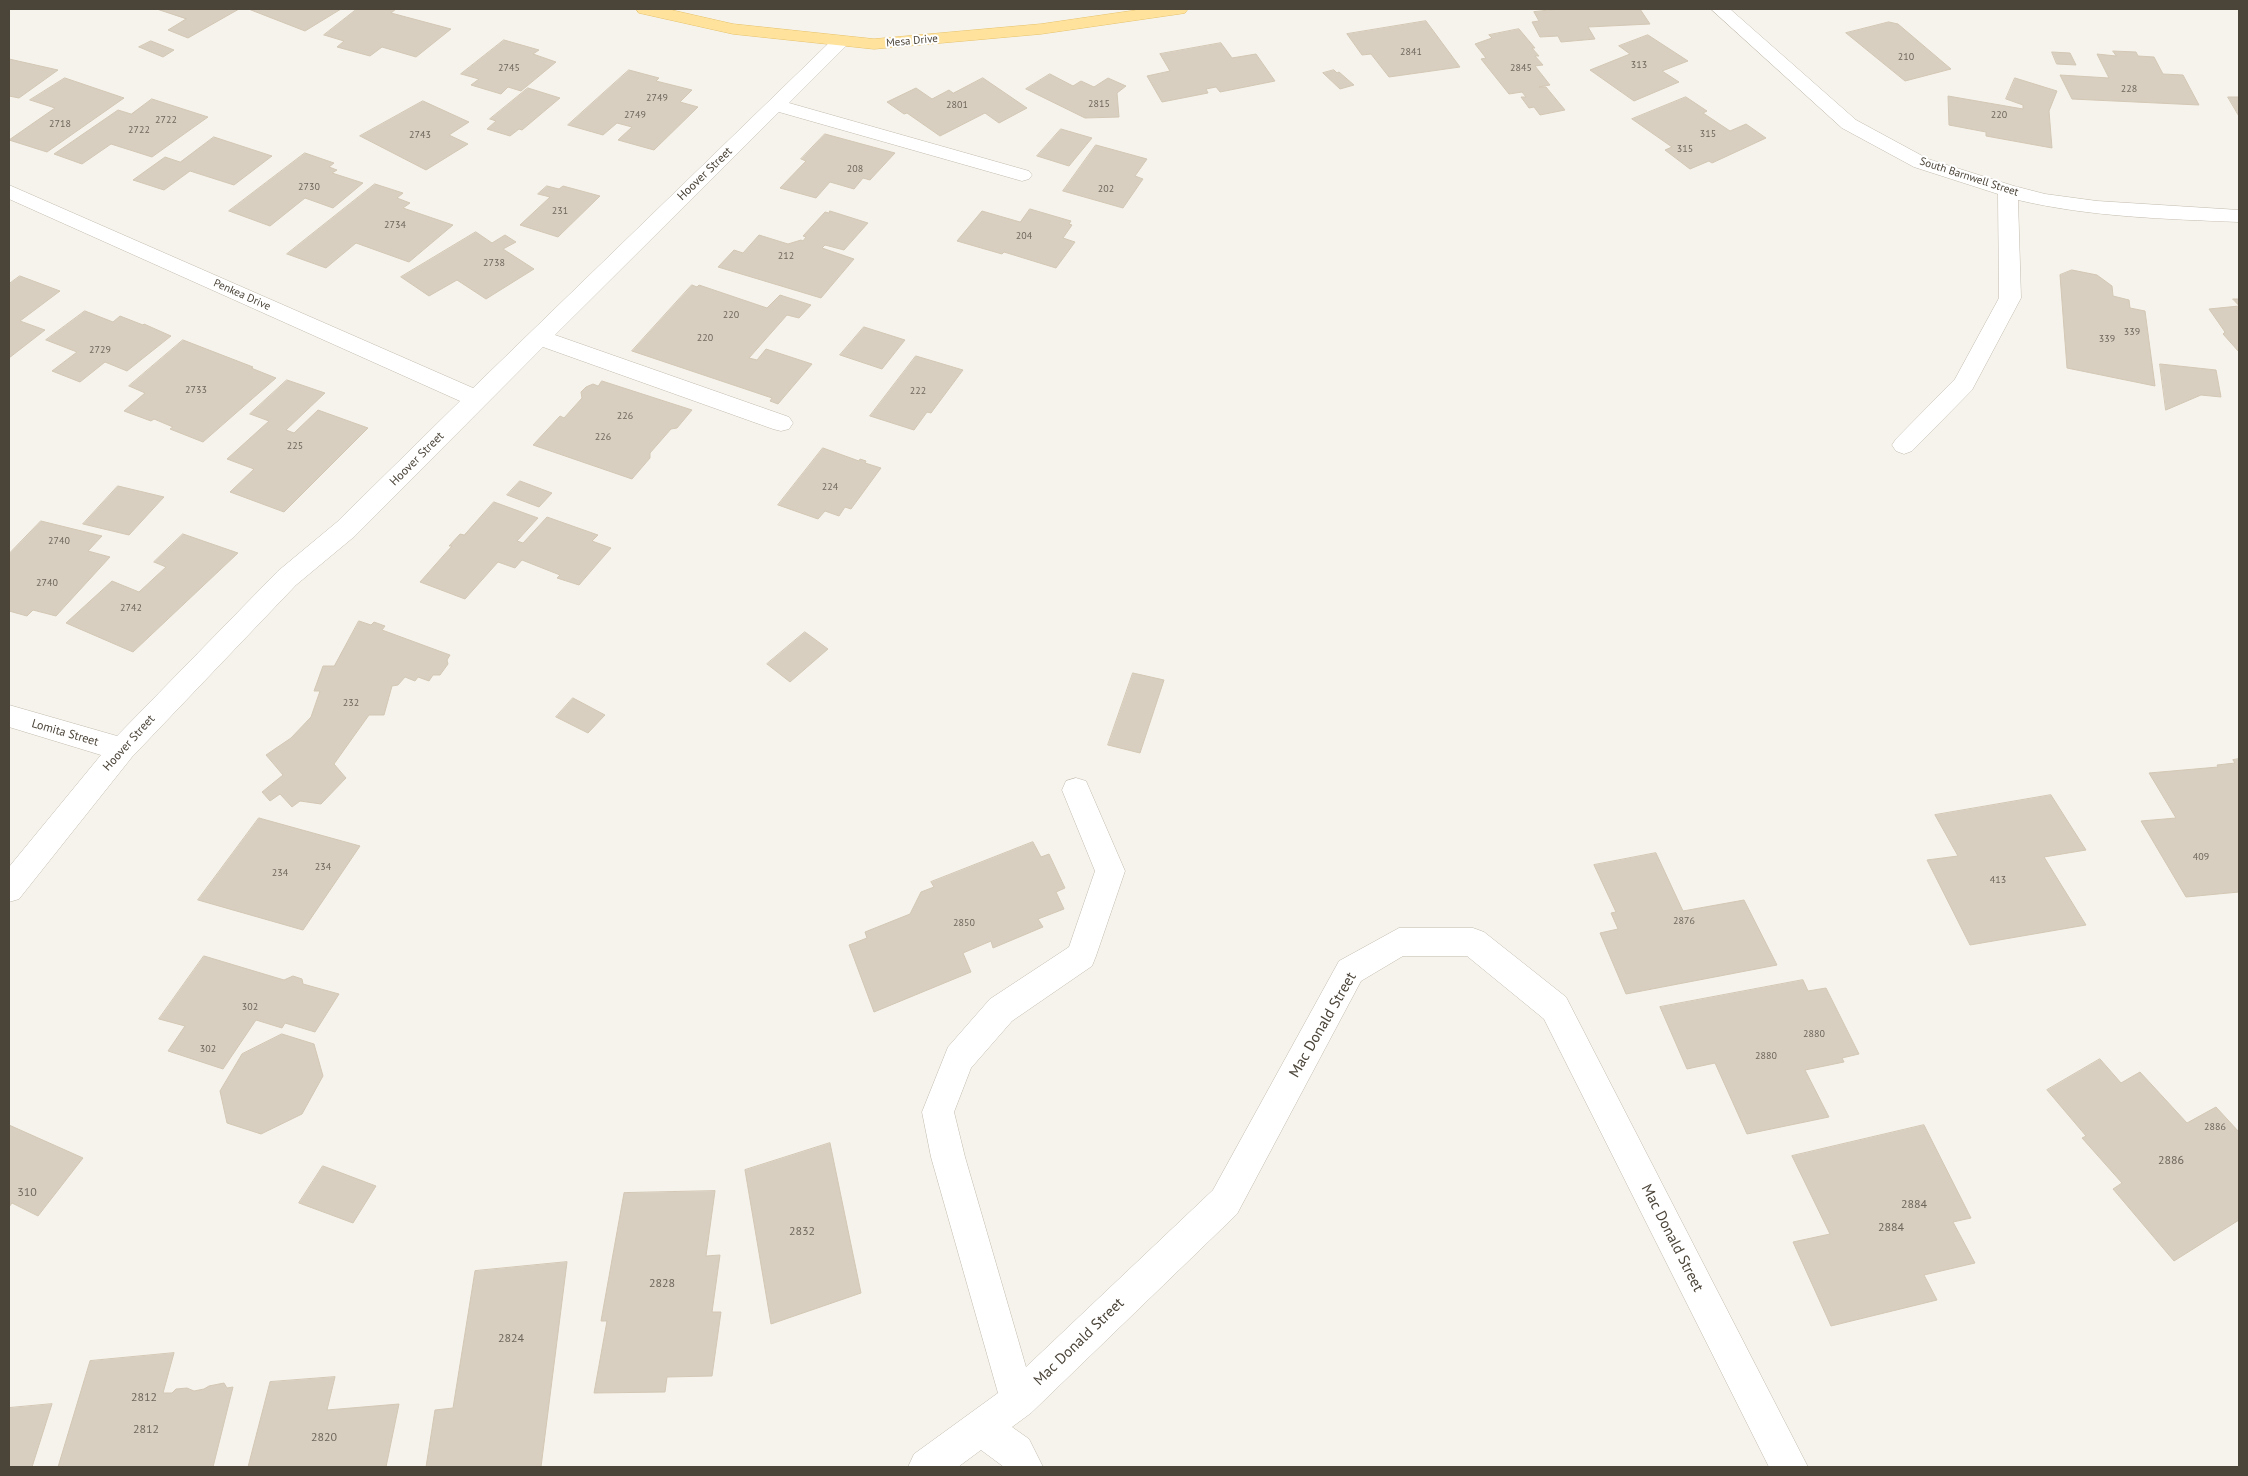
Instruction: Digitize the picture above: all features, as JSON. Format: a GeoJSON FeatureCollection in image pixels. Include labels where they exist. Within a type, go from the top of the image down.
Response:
{"type":"FeatureCollection","features":[{"type":"Feature","properties":{"kind":"main road","name":"Mesa Drive"},"geometry":{"type":"LineString","coordinates":[[645,9],[733,29],[840,42],[874,44],[1041,29],[1179,9]]}},
{"type":"Feature","properties":{"kind":"street","name":"South Barnwell Street"},"geometry":{"type":"LineString","coordinates":[[1720,9],[1849,124],[1921,163],[2008,191],[2045,200],[2096,207],[2239,216]]}},
{"type":"Feature","properties":{"kind":"street","name":"Hoover Street"},"geometry":{"type":"LineString","coordinates":[[9,889],[122,749],[287,578],[346,530],[476,399],[840,42]]}},
{"type":"Feature","properties":{"kind":"street"},"geometry":{"type":"LineString","coordinates":[[775,105],[1022,175]]}},
{"type":"Feature","properties":{"kind":"street","name":"Penkea Drive"},"geometry":{"type":"LineString","coordinates":[[9,191],[476,399]]}},
{"type":"Feature","properties":{"kind":"street"},"geometry":{"type":"LineString","coordinates":[[1904,445],[1964,384],[2010,298],[2008,191]]}},
{"type":"Feature","properties":{"kind":"street"},"geometry":{"type":"LineString","coordinates":[[540,337],[781,423]]}},
{"type":"Feature","properties":{"kind":"street","name":"Lomita Street"},"geometry":{"type":"LineString","coordinates":[[9,716],[122,749]]}},
{"type":"Feature","properties":{"kind":"street"},"geometry":{"type":"LineString","coordinates":[[1018,1400],[948,1157],[938,1112],[959,1058],[1001,1010],[1081,956],[1110,871],[1076,790]]}},
{"type":"Feature","properties":{"kind":"street","name":"Mac Donald Street"},"geometry":{"type":"LineString","coordinates":[[927,1467],[982,1429],[1018,1400],[1225,1202],[1350,971],[1399,942],[1474,942],[1555,1008],[1789,1467]]}},
{"type":"Feature","properties":{"kind":"street"},"geometry":{"type":"LineString","coordinates":[[982,1429],[1016,1452],[1024,1467]]}},
{"type":"Feature","properties":{"kind":"building"},"geometry":{"type":"Polygon","coordinates":[[[157,9],[239,9],[188,38],[168,30],[186,19],[157,9]]]}},
{"type":"Feature","properties":{"kind":"building"},"geometry":{"type":"Polygon","coordinates":[[[252,9],[341,9],[305,31],[252,9]]]}},
{"type":"Feature","properties":{"kind":"building"},"geometry":{"type":"Polygon","coordinates":[[[357,9],[396,9],[391,13],[451,29],[416,57],[382,47],[370,56],[337,47],[344,41],[324,35],[357,9]]]}},
{"type":"Feature","properties":{"kind":"building"},"geometry":{"type":"Polygon","coordinates":[[[1559,9],[1640,9],[1650,24],[1588,27],[1595,39],[1561,42],[1558,36],[1540,37],[1532,22],[1539,21],[1534,12],[1559,9]]]}},
{"type":"Feature","properties":{"kind":"building"},"geometry":{"type":"Polygon","coordinates":[[[1426,21],[1460,67],[1389,77],[1371,54],[1362,55],[1347,34],[1426,21]]]}},
{"type":"Feature","properties":{"kind":"building"},"geometry":{"type":"Polygon","coordinates":[[[1889,22],[1898,24],[1951,69],[1905,81],[1846,33],[1889,22]]]}},
{"type":"Feature","properties":{"kind":"building"},"geometry":{"type":"Polygon","coordinates":[[[1519,29],[1535,48],[1532,48],[1539,56],[1535,56],[1543,65],[1535,66],[1550,85],[1539,87],[1546,87],[1565,110],[1540,115],[1534,107],[1529,108],[1521,97],[1526,97],[1522,92],[1509,94],[1481,59],[1486,58],[1475,44],[1492,38],[1489,35],[1519,29]]]}},
{"type":"Feature","properties":{"kind":"building"},"geometry":{"type":"Polygon","coordinates":[[[1648,35],[1688,61],[1662,71],[1679,82],[1634,101],[1590,70],[1630,54],[1619,46],[1648,35]]]}},
{"type":"Feature","properties":{"kind":"building"},"geometry":{"type":"Polygon","coordinates":[[[504,40],[539,50],[533,54],[556,62],[521,91],[508,87],[501,94],[471,85],[479,79],[461,74],[504,40]]]}},
{"type":"Feature","properties":{"kind":"building"},"geometry":{"type":"Polygon","coordinates":[[[151,41],[174,50],[163,57],[139,47],[151,41]]]}},
{"type":"Feature","properties":{"kind":"building"},"geometry":{"type":"Polygon","coordinates":[[[1221,43],[1232,58],[1256,54],[1275,81],[1220,92],[1216,87],[1206,89],[1208,93],[1162,102],[1147,76],[1170,71],[1160,54],[1221,43]]]}},
{"type":"Feature","properties":{"kind":"building"},"geometry":{"type":"Polygon","coordinates":[[[2113,51],[2136,52],[2138,56],[2154,57],[2163,74],[2183,75],[2199,105],[2072,99],[2060,75],[2109,78],[2097,54],[2116,56],[2113,51]]]}},
{"type":"Feature","properties":{"kind":"building"},"geometry":{"type":"Polygon","coordinates":[[[2052,52],[2070,53],[2076,65],[2057,64],[2052,52]]]}},
{"type":"Feature","properties":{"kind":"building"},"geometry":{"type":"Polygon","coordinates":[[[9,59],[58,70],[19,98],[9,96],[9,59]]]}},
{"type":"Feature","properties":{"kind":"building"},"geometry":{"type":"Polygon","coordinates":[[[629,70],[659,78],[656,81],[692,90],[680,102],[698,107],[654,150],[618,140],[632,127],[617,123],[603,135],[568,125],[629,70]]]}},
{"type":"Feature","properties":{"kind":"building"},"geometry":{"type":"Polygon","coordinates":[[[1334,70],[1354,85],[1340,89],[1323,73],[1334,70]]]}},
{"type":"Feature","properties":{"kind":"building"},"geometry":{"type":"Polygon","coordinates":[[[1050,74],[1073,86],[1081,81],[1094,87],[1108,78],[1126,86],[1117,93],[1119,117],[1085,118],[1026,89],[1050,74]]]}},
{"type":"Feature","properties":{"kind":"building"},"geometry":{"type":"Polygon","coordinates":[[[65,78],[124,98],[47,152],[9,140],[55,108],[30,100],[65,78]]]}},
{"type":"Feature","properties":{"kind":"building"},"geometry":{"type":"Polygon","coordinates":[[[983,78],[1027,108],[999,123],[985,113],[940,136],[907,113],[904,114],[887,102],[916,88],[932,99],[949,90],[953,93],[983,78]]]}},
{"type":"Feature","properties":{"kind":"building"},"geometry":{"type":"Polygon","coordinates":[[[2015,78],[2057,91],[2049,111],[2052,148],[1986,136],[1986,132],[1949,125],[1948,96],[2023,109],[2023,105],[2006,99],[2015,78]]]}},
{"type":"Feature","properties":{"kind":"building"},"geometry":{"type":"Polygon","coordinates":[[[528,88],[560,98],[522,130],[519,129],[510,136],[487,129],[496,121],[490,119],[528,88]]]}},
{"type":"Feature","properties":{"kind":"building"},"geometry":{"type":"Polygon","coordinates":[[[1686,97],[1707,111],[1703,113],[1730,131],[1746,124],[1766,138],[1712,163],[1709,161],[1690,169],[1665,150],[1672,147],[1632,119],[1686,97]]]}},
{"type":"Feature","properties":{"kind":"building"},"geometry":{"type":"Polygon","coordinates":[[[2228,97],[2239,97],[2239,116],[2228,97]]]}},
{"type":"Feature","properties":{"kind":"building"},"geometry":{"type":"Polygon","coordinates":[[[152,99],[208,117],[152,157],[111,144],[82,164],[54,154],[118,110],[131,114],[152,99]]]}},
{"type":"Feature","properties":{"kind":"building"},"geometry":{"type":"Polygon","coordinates":[[[423,101],[469,122],[449,135],[468,144],[426,170],[360,136],[423,101]]]}},
{"type":"Feature","properties":{"kind":"building"},"geometry":{"type":"Polygon","coordinates":[[[1061,129],[1092,138],[1069,166],[1037,156],[1061,129]]]}},
{"type":"Feature","properties":{"kind":"building"},"geometry":{"type":"Polygon","coordinates":[[[825,134],[895,153],[870,180],[863,178],[854,189],[830,182],[816,198],[780,188],[806,161],[801,159],[825,134]]]}},
{"type":"Feature","properties":{"kind":"building"},"geometry":{"type":"Polygon","coordinates":[[[214,137],[272,156],[234,185],[190,171],[164,190],[133,180],[165,157],[180,162],[214,137]]]}},
{"type":"Feature","properties":{"kind":"building"},"geometry":{"type":"Polygon","coordinates":[[[1096,145],[1147,159],[1135,176],[1143,179],[1123,208],[1063,191],[1096,145]]]}},
{"type":"Feature","properties":{"kind":"building"},"geometry":{"type":"Polygon","coordinates":[[[305,153],[334,163],[329,167],[337,170],[332,173],[363,183],[333,208],[305,198],[270,226],[229,211],[305,153]]]}},
{"type":"Feature","properties":{"kind":"building"},"geometry":{"type":"Polygon","coordinates":[[[375,184],[403,193],[397,198],[410,203],[403,208],[453,225],[409,262],[356,243],[326,268],[287,254],[375,184]]]}},
{"type":"Feature","properties":{"kind":"building"},"geometry":{"type":"Polygon","coordinates":[[[547,186],[559,189],[563,186],[600,196],[558,237],[520,225],[550,197],[538,194],[547,186]]]}},
{"type":"Feature","properties":{"kind":"building"},"geometry":{"type":"Polygon","coordinates":[[[1030,209],[1071,221],[1069,224],[1072,225],[1063,238],[1075,242],[1056,268],[1004,252],[1002,254],[957,241],[982,211],[1020,222],[1030,209]]]}},
{"type":"Feature","properties":{"kind":"building"},"geometry":{"type":"Polygon","coordinates":[[[830,211],[868,223],[844,250],[825,245],[822,248],[854,259],[821,298],[718,267],[734,250],[743,253],[759,235],[788,244],[803,241],[806,237],[803,236],[825,212],[829,213],[830,211]]]}},
{"type":"Feature","properties":{"kind":"building"},"geometry":{"type":"Polygon","coordinates":[[[476,232],[492,243],[505,235],[516,242],[503,249],[534,269],[486,299],[457,280],[429,296],[401,277],[476,232]]]}},
{"type":"Feature","properties":{"kind":"building"},"geometry":{"type":"Polygon","coordinates":[[[2072,270],[2097,275],[2112,286],[2113,296],[2129,300],[2130,308],[2145,311],[2155,386],[2067,368],[2060,275],[2072,270]]]}},
{"type":"Feature","properties":{"kind":"building"},"geometry":{"type":"Polygon","coordinates":[[[20,276],[60,291],[20,321],[45,330],[9,358],[9,284],[20,276]]]}},
{"type":"Feature","properties":{"kind":"building"},"geometry":{"type":"Polygon","coordinates":[[[692,285],[697,287],[699,285],[767,308],[780,295],[811,305],[799,318],[787,315],[749,358],[757,360],[766,349],[812,364],[778,404],[770,401],[772,398],[632,351],[692,285]]]}},
{"type":"Feature","properties":{"kind":"building"},"geometry":{"type":"Polygon","coordinates":[[[2233,299],[2239,299],[2239,306],[2233,299]]]}},
{"type":"Feature","properties":{"kind":"building"},"geometry":{"type":"Polygon","coordinates":[[[2239,306],[2239,352],[2223,334],[2225,332],[2209,309],[2239,306]]]}},
{"type":"Feature","properties":{"kind":"building"},"geometry":{"type":"Polygon","coordinates":[[[85,311],[113,322],[120,316],[171,336],[127,371],[105,362],[80,382],[52,371],[77,352],[46,340],[85,311]]]}},
{"type":"Feature","properties":{"kind":"building"},"geometry":{"type":"Polygon","coordinates":[[[864,327],[905,340],[882,369],[840,355],[864,327]]]}},
{"type":"Feature","properties":{"kind":"building"},"geometry":{"type":"Polygon","coordinates":[[[183,340],[276,378],[203,442],[170,429],[173,427],[154,419],[151,421],[124,411],[145,393],[129,386],[183,340]]]}},
{"type":"Feature","properties":{"kind":"building"},"geometry":{"type":"Polygon","coordinates":[[[916,356],[963,370],[931,413],[927,412],[914,430],[870,416],[916,356]]]}},
{"type":"Feature","properties":{"kind":"building"},"geometry":{"type":"Polygon","coordinates":[[[2160,364],[2216,370],[2221,397],[2201,395],[2166,410],[2160,364]]]}},
{"type":"Feature","properties":{"kind":"building"},"geometry":{"type":"Polygon","coordinates":[[[287,380],[325,393],[286,430],[294,433],[318,410],[368,428],[284,512],[230,492],[254,469],[227,459],[269,421],[250,414],[287,380]]]}},
{"type":"Feature","properties":{"kind":"building"},"geometry":{"type":"Polygon","coordinates":[[[602,381],[692,410],[677,428],[671,429],[650,453],[650,458],[632,479],[533,445],[560,416],[564,418],[582,398],[581,392],[586,387],[593,384],[598,386],[602,381]]]}},
{"type":"Feature","properties":{"kind":"building"},"geometry":{"type":"Polygon","coordinates":[[[823,448],[859,461],[860,459],[866,461],[865,463],[881,468],[851,509],[845,507],[839,516],[825,511],[818,519],[778,505],[823,448]]]}},
{"type":"Feature","properties":{"kind":"building"},"geometry":{"type":"Polygon","coordinates":[[[520,481],[552,493],[539,507],[507,495],[520,481]]]}},
{"type":"Feature","properties":{"kind":"building"},"geometry":{"type":"Polygon","coordinates":[[[118,486],[164,497],[129,535],[83,524],[118,486]]]}},
{"type":"Feature","properties":{"kind":"building"},"geometry":{"type":"Polygon","coordinates":[[[494,502],[538,518],[517,541],[523,543],[547,517],[598,535],[592,541],[611,548],[579,585],[557,578],[560,575],[522,560],[515,568],[498,562],[465,599],[420,582],[452,546],[449,546],[460,534],[464,535],[494,502]]]}},
{"type":"Feature","properties":{"kind":"building"},"geometry":{"type":"Polygon","coordinates":[[[41,521],[102,536],[88,551],[110,557],[56,616],[33,610],[27,616],[9,611],[9,554],[41,521]]]}},
{"type":"Feature","properties":{"kind":"building"},"geometry":{"type":"Polygon","coordinates":[[[183,534],[238,553],[133,652],[66,623],[112,581],[139,592],[166,567],[154,562],[183,534]]]}},
{"type":"Feature","properties":{"kind":"building"},"geometry":{"type":"Polygon","coordinates":[[[359,621],[371,625],[374,622],[385,626],[382,630],[450,655],[447,660],[448,664],[440,675],[433,675],[429,681],[418,677],[415,681],[405,677],[398,685],[392,686],[384,715],[369,715],[334,764],[346,778],[321,804],[300,801],[292,807],[280,794],[270,801],[262,792],[283,775],[266,755],[291,738],[311,717],[320,691],[314,691],[323,666],[334,666],[359,621]]]}},
{"type":"Feature","properties":{"kind":"building"},"geometry":{"type":"Polygon","coordinates":[[[805,632],[828,649],[790,682],[767,664],[805,632]]]}},
{"type":"Feature","properties":{"kind":"building"},"geometry":{"type":"Polygon","coordinates":[[[1133,673],[1164,680],[1140,753],[1108,745],[1133,673]]]}},
{"type":"Feature","properties":{"kind":"building"},"geometry":{"type":"Polygon","coordinates":[[[573,698],[605,715],[588,733],[556,717],[573,698]]]}},
{"type":"Feature","properties":{"kind":"building"},"geometry":{"type":"Polygon","coordinates":[[[2239,759],[2239,892],[2186,897],[2141,821],[2176,818],[2149,773],[2218,767],[2217,765],[2235,763],[2233,760],[2239,759]]]}},
{"type":"Feature","properties":{"kind":"building"},"geometry":{"type":"Polygon","coordinates":[[[2051,795],[2086,850],[2044,857],[2086,925],[1970,945],[1927,860],[1958,856],[1935,815],[2051,795]]]}},
{"type":"Feature","properties":{"kind":"building"},"geometry":{"type":"Polygon","coordinates":[[[259,818],[360,846],[303,930],[198,900],[259,818]]]}},
{"type":"Feature","properties":{"kind":"building"},"geometry":{"type":"Polygon","coordinates":[[[1033,842],[1041,857],[1049,854],[1065,888],[1056,892],[1064,909],[1038,919],[1043,927],[993,948],[991,941],[963,953],[971,972],[874,1012],[849,945],[867,938],[865,932],[910,914],[921,892],[934,887],[931,882],[1033,842]]]}},
{"type":"Feature","properties":{"kind":"building"},"geometry":{"type":"Polygon","coordinates":[[[1656,853],[1683,911],[1744,900],[1777,965],[1626,994],[1600,933],[1618,929],[1611,913],[1616,912],[1594,865],[1656,853]]]}},
{"type":"Feature","properties":{"kind":"building"},"geometry":{"type":"Polygon","coordinates":[[[204,956],[284,980],[293,976],[302,979],[303,984],[339,994],[315,1032],[285,1023],[282,1028],[256,1020],[223,1069],[168,1051],[185,1026],[159,1019],[204,956]]]}},
{"type":"Feature","properties":{"kind":"building"},"geometry":{"type":"Polygon","coordinates":[[[1803,980],[1808,991],[1826,988],[1859,1054],[1842,1058],[1844,1062],[1805,1070],[1829,1117],[1747,1134],[1715,1063],[1687,1069],[1660,1007],[1803,980]]]}},
{"type":"Feature","properties":{"kind":"building"},"geometry":{"type":"Polygon","coordinates":[[[282,1034],[314,1044],[323,1076],[302,1114],[261,1134],[227,1123],[220,1091],[242,1054],[282,1034]]]}},
{"type":"Feature","properties":{"kind":"building"},"geometry":{"type":"Polygon","coordinates":[[[2100,1059],[2121,1083],[2140,1072],[2187,1123],[2216,1107],[2239,1132],[2239,1220],[2174,1261],[2113,1189],[2122,1183],[2082,1138],[2086,1136],[2047,1090],[2100,1059]]]}},
{"type":"Feature","properties":{"kind":"building"},"geometry":{"type":"Polygon","coordinates":[[[9,1125],[83,1158],[38,1216],[12,1203],[9,1207],[9,1125]]]}},
{"type":"Feature","properties":{"kind":"building"},"geometry":{"type":"Polygon","coordinates":[[[1924,1125],[1971,1218],[1953,1222],[1975,1263],[1924,1275],[1937,1300],[1831,1326],[1793,1242],[1830,1234],[1792,1156],[1924,1125]]]}},
{"type":"Feature","properties":{"kind":"building"},"geometry":{"type":"Polygon","coordinates":[[[830,1143],[861,1293],[771,1324],[745,1170],[830,1143]]]}},
{"type":"Feature","properties":{"kind":"building"},"geometry":{"type":"Polygon","coordinates":[[[323,1166],[376,1186],[353,1223],[299,1203],[323,1166]]]}},
{"type":"Feature","properties":{"kind":"building"},"geometry":{"type":"Polygon","coordinates":[[[715,1191],[706,1256],[720,1255],[712,1312],[721,1312],[712,1376],[667,1377],[665,1392],[594,1393],[607,1321],[601,1321],[624,1193],[715,1191]]]}},
{"type":"Feature","properties":{"kind":"building"},"geometry":{"type":"Polygon","coordinates":[[[567,1262],[541,1467],[426,1467],[435,1410],[453,1408],[475,1271],[567,1262]]]}},
{"type":"Feature","properties":{"kind":"building"},"geometry":{"type":"Polygon","coordinates":[[[174,1353],[163,1393],[172,1393],[176,1389],[187,1388],[194,1391],[224,1383],[227,1388],[233,1387],[213,1467],[58,1467],[90,1361],[174,1353]]]}},
{"type":"Feature","properties":{"kind":"building"},"geometry":{"type":"Polygon","coordinates":[[[335,1377],[327,1410],[399,1404],[386,1467],[248,1467],[270,1382],[335,1377]]]}},
{"type":"Feature","properties":{"kind":"building"},"geometry":{"type":"Polygon","coordinates":[[[52,1404],[32,1467],[9,1467],[9,1408],[52,1404]]]}}]}
